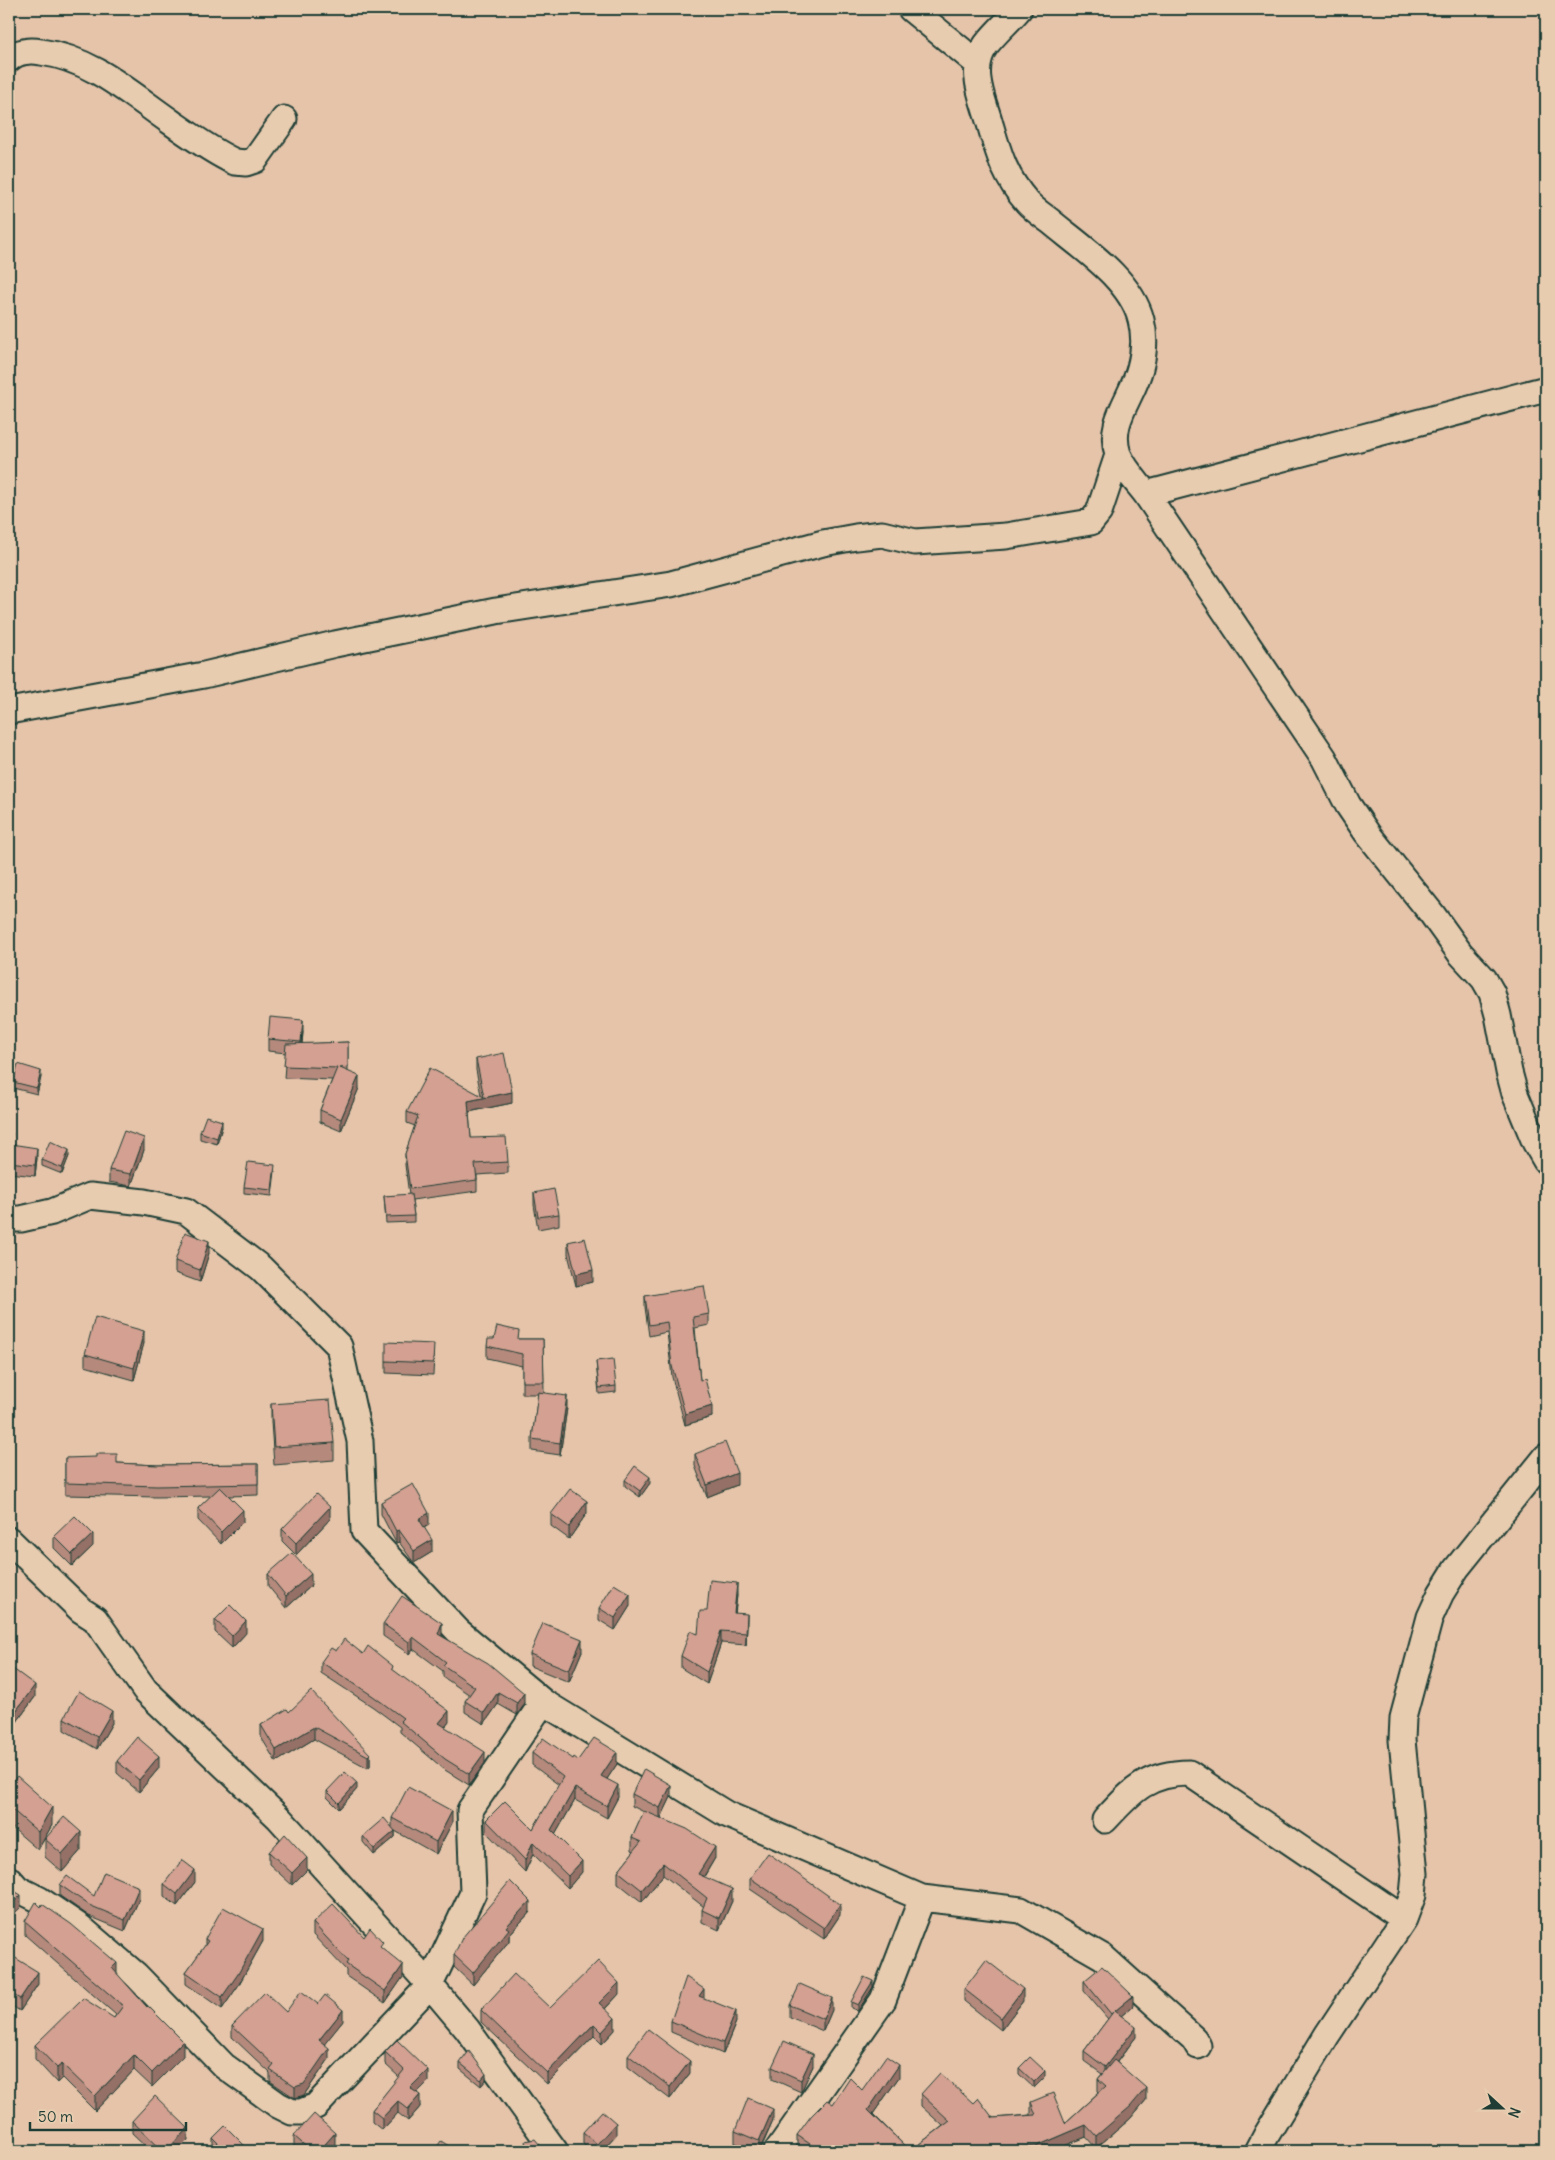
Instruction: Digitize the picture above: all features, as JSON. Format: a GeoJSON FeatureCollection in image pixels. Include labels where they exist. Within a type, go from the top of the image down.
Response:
{"type":"FeatureCollection","features":[{"type":"Feature","properties":{"kind":"street"},"geometry":{"type":"LineString","coordinates":[[911,9],[977,63]]}},
{"type":"Feature","properties":{"kind":"street"},"geometry":{"type":"LineString","coordinates":[[1019,9],[985,46],[977,63],[977,80],[1002,165],[1012,183],[1027,203],[1113,276],[1136,306],[1141,320],[1142,354],[1140,369],[1117,423],[1114,438],[1118,454],[1124,467],[1146,494],[1324,758],[1348,805],[1367,833],[1432,914],[1460,953],[1484,979],[1492,993],[1498,1015],[1515,1094],[1535,1142],[1546,1161]]}},
{"type":"Feature","properties":{"kind":"street"},"geometry":{"type":"LineString","coordinates":[[9,59],[23,52],[34,51],[74,59],[102,74],[170,122],[235,162],[246,163],[255,160],[284,119]]}},
{"type":"Feature","properties":{"kind":"street"},"geometry":{"type":"LineString","coordinates":[[1146,494],[1546,389]]}},
{"type":"Feature","properties":{"kind":"street"},"geometry":{"type":"LineString","coordinates":[[9,711],[204,675],[335,644],[496,611],[671,584],[823,543],[856,536],[882,534],[915,542],[1006,536],[1090,522],[1096,518],[1102,505],[1118,454]]}},
{"type":"Feature","properties":{"kind":"street"},"geometry":{"type":"LineString","coordinates":[[9,1219],[21,1219],[52,1212],[90,1196],[144,1202],[186,1212],[261,1268],[339,1346],[360,1441],[364,1531],[458,1631],[543,1702],[726,1814],[922,1898],[1021,1910],[1103,1957],[1194,2039],[1198,2046]]}},
{"type":"Feature","properties":{"kind":"street"},"geometry":{"type":"LineString","coordinates":[[1258,2151],[1327,2035],[1404,1919],[1413,1895],[1415,1874],[1402,1740],[1403,1718],[1430,1617],[1441,1593],[1456,1569],[1546,1457]]}},
{"type":"Feature","properties":{"kind":"street"},"geometry":{"type":"LineString","coordinates":[[9,1540],[81,1610],[94,1619],[145,1690],[279,1818],[430,1985],[467,2029],[555,2151]]}},
{"type":"Feature","properties":{"kind":"street"},"geometry":{"type":"LineString","coordinates":[[10,1880],[18,1889],[40,1900],[80,1927],[136,1975],[224,2066],[278,2105],[292,2112],[301,2112],[316,2106],[430,1985],[472,1893],[470,1810],[543,1702]]}},
{"type":"Feature","properties":{"kind":"street"},"geometry":{"type":"LineString","coordinates":[[1105,1820],[1131,1791],[1152,1780],[1172,1773],[1189,1773],[1404,1919]]}},
{"type":"Feature","properties":{"kind":"street"},"geometry":{"type":"LineString","coordinates":[[777,2151],[883,2000],[922,1898]]}},
{"type":"Feature","properties":{"kind":"building"},"geometry":{"type":"Polygon","coordinates":[[[270,1017],[303,1020],[301,1042],[268,1039],[270,1017]]]}},
{"type":"Feature","properties":{"kind":"building"},"geometry":{"type":"Polygon","coordinates":[[[348,1042],[348,1067],[340,1068],[359,1076],[341,1119],[320,1110],[337,1068],[284,1066],[286,1044],[348,1042]]]}},
{"type":"Feature","properties":{"kind":"building"},"geometry":{"type":"Polygon","coordinates":[[[504,1053],[512,1092],[468,1101],[471,1138],[506,1137],[508,1162],[475,1164],[477,1180],[410,1189],[405,1154],[418,1116],[407,1112],[430,1068],[484,1097],[476,1059],[504,1053]]]}},
{"type":"Feature","properties":{"kind":"building"},"geometry":{"type":"Polygon","coordinates":[[[18,1064],[41,1071],[37,1088],[13,1082],[18,1064]]]}},
{"type":"Feature","properties":{"kind":"building"},"geometry":{"type":"Polygon","coordinates":[[[206,1116],[222,1121],[217,1138],[200,1132],[206,1116]]]}},
{"type":"Feature","properties":{"kind":"building"},"geometry":{"type":"Polygon","coordinates":[[[124,1131],[144,1138],[131,1174],[109,1170],[124,1131]]]}},
{"type":"Feature","properties":{"kind":"building"},"geometry":{"type":"Polygon","coordinates":[[[9,1132],[12,1133],[11,1144],[37,1148],[35,1165],[9,1162],[9,1132]]]}},
{"type":"Feature","properties":{"kind":"building"},"geometry":{"type":"Polygon","coordinates":[[[50,1141],[69,1150],[62,1168],[42,1160],[50,1141]]]}},
{"type":"Feature","properties":{"kind":"building"},"geometry":{"type":"Polygon","coordinates":[[[248,1162],[275,1165],[272,1190],[244,1187],[248,1162]]]}},
{"type":"Feature","properties":{"kind":"building"},"geometry":{"type":"Polygon","coordinates":[[[554,1189],[559,1214],[538,1217],[534,1193],[554,1189]]]}},
{"type":"Feature","properties":{"kind":"building"},"geometry":{"type":"Polygon","coordinates":[[[411,1194],[414,1216],[386,1217],[384,1196],[411,1194]]]}},
{"type":"Feature","properties":{"kind":"building"},"geometry":{"type":"Polygon","coordinates":[[[185,1232],[209,1241],[200,1270],[175,1261],[185,1232]]]}},
{"type":"Feature","properties":{"kind":"building"},"geometry":{"type":"Polygon","coordinates":[[[585,1238],[593,1270],[576,1274],[568,1242],[585,1238]]]}},
{"type":"Feature","properties":{"kind":"building"},"geometry":{"type":"Polygon","coordinates":[[[704,1286],[709,1314],[693,1317],[700,1380],[705,1379],[712,1406],[685,1414],[672,1366],[667,1322],[649,1325],[645,1296],[704,1286]]]}},
{"type":"Feature","properties":{"kind":"building"},"geometry":{"type":"Polygon","coordinates":[[[95,1317],[144,1331],[134,1368],[85,1354],[95,1317]]]}},
{"type":"Feature","properties":{"kind":"building"},"geometry":{"type":"Polygon","coordinates":[[[497,1326],[519,1331],[518,1339],[543,1339],[544,1382],[522,1382],[522,1354],[487,1346],[488,1339],[494,1339],[497,1326]]]}},
{"type":"Feature","properties":{"kind":"building"},"geometry":{"type":"Polygon","coordinates":[[[386,1342],[434,1344],[433,1363],[386,1361],[386,1342]]]}},
{"type":"Feature","properties":{"kind":"building"},"geometry":{"type":"Polygon","coordinates":[[[613,1359],[616,1386],[599,1388],[596,1361],[613,1359]]]}},
{"type":"Feature","properties":{"kind":"building"},"geometry":{"type":"Polygon","coordinates":[[[538,1392],[567,1396],[560,1443],[532,1439],[538,1392]]]}},
{"type":"Feature","properties":{"kind":"building"},"geometry":{"type":"Polygon","coordinates":[[[330,1400],[334,1443],[274,1447],[271,1404],[330,1400]]]}},
{"type":"Feature","properties":{"kind":"building"},"geometry":{"type":"Polygon","coordinates":[[[725,1442],[737,1473],[707,1485],[695,1454],[725,1442]]]}},
{"type":"Feature","properties":{"kind":"building"},"geometry":{"type":"Polygon","coordinates":[[[96,1454],[117,1454],[117,1463],[157,1465],[258,1464],[258,1484],[157,1486],[65,1483],[65,1458],[96,1457],[96,1454]]]}},
{"type":"Feature","properties":{"kind":"building"},"geometry":{"type":"Polygon","coordinates":[[[635,1466],[650,1477],[640,1491],[625,1480],[635,1466]]]}},
{"type":"Feature","properties":{"kind":"building"},"geometry":{"type":"Polygon","coordinates":[[[413,1484],[429,1513],[419,1519],[432,1540],[414,1551],[399,1530],[396,1531],[381,1502],[413,1484]]]}},
{"type":"Feature","properties":{"kind":"building"},"geometry":{"type":"Polygon","coordinates":[[[220,1487],[243,1510],[221,1532],[198,1508],[220,1487]]]}},
{"type":"Feature","properties":{"kind":"building"},"geometry":{"type":"Polygon","coordinates":[[[570,1489],[587,1501],[569,1527],[551,1514],[570,1489]]]}},
{"type":"Feature","properties":{"kind":"building"},"geometry":{"type":"Polygon","coordinates":[[[316,1494],[330,1507],[296,1543],[282,1529],[316,1494]]]}},
{"type":"Feature","properties":{"kind":"building"},"geometry":{"type":"Polygon","coordinates":[[[75,1516],[93,1534],[72,1554],[54,1536],[75,1516]]]}},
{"type":"Feature","properties":{"kind":"building"},"geometry":{"type":"Polygon","coordinates":[[[292,1553],[311,1574],[286,1596],[268,1574],[292,1553]]]}},
{"type":"Feature","properties":{"kind":"building"},"geometry":{"type":"Polygon","coordinates":[[[710,1580],[737,1583],[734,1613],[747,1614],[746,1633],[721,1631],[707,1672],[681,1656],[690,1631],[698,1634],[700,1611],[707,1611],[710,1580]]]}},
{"type":"Feature","properties":{"kind":"building"},"geometry":{"type":"Polygon","coordinates":[[[614,1584],[630,1594],[615,1618],[599,1608],[614,1584]]]}},
{"type":"Feature","properties":{"kind":"building"},"geometry":{"type":"Polygon","coordinates":[[[402,1596],[442,1623],[438,1634],[488,1663],[524,1693],[517,1703],[498,1692],[484,1713],[465,1701],[475,1687],[443,1665],[446,1662],[413,1637],[409,1642],[383,1624],[402,1596]]]}},
{"type":"Feature","properties":{"kind":"building"},"geometry":{"type":"Polygon","coordinates":[[[230,1605],[246,1621],[232,1636],[215,1620],[230,1605]]]}},
{"type":"Feature","properties":{"kind":"building"},"geometry":{"type":"Polygon","coordinates":[[[543,1623],[582,1639],[569,1670],[530,1654],[543,1623]]]}},
{"type":"Feature","properties":{"kind":"building"},"geometry":{"type":"Polygon","coordinates":[[[344,1639],[363,1654],[368,1646],[393,1666],[392,1669],[449,1711],[439,1723],[485,1752],[469,1774],[445,1759],[400,1721],[403,1718],[321,1662],[331,1648],[336,1651],[344,1639]]]}},
{"type":"Feature","properties":{"kind":"building"},"geometry":{"type":"Polygon","coordinates":[[[9,1666],[35,1685],[9,1718],[9,1666]]]}},
{"type":"Feature","properties":{"kind":"building"},"geometry":{"type":"Polygon","coordinates":[[[79,1691],[112,1711],[97,1737],[64,1718],[79,1691]]]}},
{"type":"Feature","properties":{"kind":"building"},"geometry":{"type":"Polygon","coordinates":[[[311,1691],[370,1754],[368,1756],[314,1727],[276,1750],[261,1725],[287,1709],[289,1712],[311,1691]]]}},
{"type":"Feature","properties":{"kind":"building"},"geometry":{"type":"Polygon","coordinates":[[[137,1737],[159,1756],[139,1780],[117,1761],[137,1737]]]}},
{"type":"Feature","properties":{"kind":"building"},"geometry":{"type":"Polygon","coordinates":[[[543,1738],[573,1759],[574,1757],[578,1760],[594,1738],[617,1752],[601,1776],[618,1785],[607,1806],[575,1788],[551,1830],[582,1861],[568,1876],[533,1842],[525,1860],[486,1820],[505,1801],[533,1829],[563,1777],[532,1753],[543,1738]]]}},
{"type":"Feature","properties":{"kind":"building"},"geometry":{"type":"Polygon","coordinates":[[[644,1769],[671,1785],[660,1808],[632,1794],[644,1769]]]}},
{"type":"Feature","properties":{"kind":"building"},"geometry":{"type":"Polygon","coordinates":[[[345,1772],[357,1783],[339,1803],[327,1791],[345,1772]]]}},
{"type":"Feature","properties":{"kind":"building"},"geometry":{"type":"Polygon","coordinates":[[[17,1776],[52,1807],[38,1832],[9,1807],[9,1786],[17,1776]]]}},
{"type":"Feature","properties":{"kind":"building"},"geometry":{"type":"Polygon","coordinates":[[[408,1787],[452,1811],[436,1842],[392,1818],[408,1787]]]}},
{"type":"Feature","properties":{"kind":"building"},"geometry":{"type":"Polygon","coordinates":[[[644,1811],[687,1829],[715,1847],[698,1874],[732,1889],[719,1918],[702,1910],[707,1898],[663,1863],[642,1890],[618,1871],[641,1842],[632,1838],[644,1811]]]}},
{"type":"Feature","properties":{"kind":"building"},"geometry":{"type":"Polygon","coordinates":[[[64,1817],[81,1832],[62,1854],[45,1839],[64,1817]]]}},
{"type":"Feature","properties":{"kind":"building"},"geometry":{"type":"Polygon","coordinates":[[[384,1818],[395,1831],[374,1849],[363,1836],[384,1818]]]}},
{"type":"Feature","properties":{"kind":"building"},"geometry":{"type":"Polygon","coordinates":[[[285,1834],[307,1858],[292,1873],[269,1852],[285,1834]]]}},
{"type":"Feature","properties":{"kind":"building"},"geometry":{"type":"Polygon","coordinates":[[[768,1853],[840,1904],[824,1928],[750,1878],[768,1853]]]}},
{"type":"Feature","properties":{"kind":"building"},"geometry":{"type":"Polygon","coordinates":[[[182,1860],[195,1870],[177,1894],[164,1884],[182,1860]]]}},
{"type":"Feature","properties":{"kind":"building"},"geometry":{"type":"Polygon","coordinates":[[[104,1872],[139,1887],[125,1920],[89,1905],[60,1885],[67,1876],[94,1896],[104,1872]]]}},
{"type":"Feature","properties":{"kind":"building"},"geometry":{"type":"Polygon","coordinates":[[[510,1881],[530,1901],[506,1927],[509,1929],[473,1973],[454,1955],[462,1938],[510,1881]]]}},
{"type":"Feature","properties":{"kind":"building"},"geometry":{"type":"Polygon","coordinates":[[[9,1888],[21,1895],[9,1907],[9,1888]]]}},
{"type":"Feature","properties":{"kind":"building"},"geometry":{"type":"Polygon","coordinates":[[[36,1902],[41,1907],[42,1904],[71,1924],[117,1963],[112,1968],[147,2007],[183,2041],[152,2073],[134,2055],[95,2096],[62,2064],[57,2068],[35,2045],[83,1998],[114,2018],[123,2006],[25,1921],[36,1902]]]}},
{"type":"Feature","properties":{"kind":"building"},"geometry":{"type":"Polygon","coordinates":[[[333,1904],[364,1937],[370,1928],[383,1942],[380,1946],[403,1965],[385,1991],[346,1964],[348,1961],[313,1923],[333,1904]]]}},
{"type":"Feature","properties":{"kind":"building"},"geometry":{"type":"Polygon","coordinates":[[[223,1907],[263,1929],[238,1974],[222,1997],[186,1972],[208,1941],[205,1939],[223,1907]]]}},
{"type":"Feature","properties":{"kind":"building"},"geometry":{"type":"Polygon","coordinates":[[[9,1954],[38,1972],[20,1999],[9,1992],[9,1954]]]}},
{"type":"Feature","properties":{"kind":"building"},"geometry":{"type":"Polygon","coordinates":[[[986,1960],[1023,1989],[1001,2018],[964,1989],[986,1960]]]}},
{"type":"Feature","properties":{"kind":"building"},"geometry":{"type":"Polygon","coordinates":[[[598,1961],[619,1983],[599,2003],[615,2018],[602,2032],[594,2024],[547,2073],[481,2010],[514,1974],[550,2008],[598,1961]]]}},
{"type":"Feature","properties":{"kind":"building"},"geometry":{"type":"Polygon","coordinates":[[[1102,1966],[1133,1996],[1115,2011],[1136,2027],[1105,2067],[1084,2051],[1113,2012],[1111,2014],[1084,1981],[1102,1966]]]}},
{"type":"Feature","properties":{"kind":"building"},"geometry":{"type":"Polygon","coordinates":[[[686,1977],[704,1989],[699,1996],[736,2011],[723,2043],[671,2021],[686,1977]]]}},
{"type":"Feature","properties":{"kind":"building"},"geometry":{"type":"Polygon","coordinates":[[[864,1977],[873,1981],[858,2005],[851,2002],[864,1977]]]}},
{"type":"Feature","properties":{"kind":"building"},"geometry":{"type":"Polygon","coordinates":[[[800,1984],[832,1998],[823,2019],[790,2005],[800,1984]]]}},
{"type":"Feature","properties":{"kind":"building"},"geometry":{"type":"Polygon","coordinates":[[[301,1991],[318,2004],[325,1995],[343,2010],[319,2040],[329,2048],[304,2084],[295,2087],[270,2070],[274,2065],[232,2026],[265,1992],[286,2012],[301,1991]]]}},
{"type":"Feature","properties":{"kind":"building"},"geometry":{"type":"Polygon","coordinates":[[[648,2029],[690,2061],[670,2087],[628,2055],[648,2029]]]}},
{"type":"Feature","properties":{"kind":"building"},"geometry":{"type":"Polygon","coordinates":[[[397,2040],[428,2070],[410,2088],[420,2095],[408,2109],[398,2101],[382,2118],[372,2110],[404,2070],[385,2052],[397,2040]]]}},
{"type":"Feature","properties":{"kind":"building"},"geometry":{"type":"Polygon","coordinates":[[[784,2041],[813,2054],[801,2080],[772,2067],[784,2041]]]}},
{"type":"Feature","properties":{"kind":"building"},"geometry":{"type":"Polygon","coordinates":[[[469,2051],[486,2074],[481,2080],[460,2063],[469,2051]]]}},
{"type":"Feature","properties":{"kind":"building"},"geometry":{"type":"Polygon","coordinates":[[[886,2056],[899,2065],[868,2110],[910,2151],[820,2151],[797,2135],[811,2116],[827,2100],[833,2104],[850,2078],[862,2090],[886,2056]]]}},
{"type":"Feature","properties":{"kind":"building"},"geometry":{"type":"Polygon","coordinates":[[[1030,2057],[1045,2071],[1034,2082],[1019,2068],[1030,2057]]]}},
{"type":"Feature","properties":{"kind":"building"},"geometry":{"type":"Polygon","coordinates":[[[1114,2060],[1146,2088],[1130,2107],[1096,2136],[1086,2125],[1037,2146],[989,2150],[991,2151],[910,2151],[950,2121],[921,2094],[940,2073],[973,2103],[978,2098],[993,2118],[1036,2115],[1031,2102],[1053,2093],[1065,2123],[1106,2086],[1098,2079],[1114,2060]]]}},
{"type":"Feature","properties":{"kind":"building"},"geometry":{"type":"Polygon","coordinates":[[[155,2096],[188,2128],[166,2151],[163,2151],[132,2121],[155,2096]]]}},
{"type":"Feature","properties":{"kind":"building"},"geometry":{"type":"Polygon","coordinates":[[[748,2098],[773,2109],[759,2141],[735,2131],[748,2098]]]}},
{"type":"Feature","properties":{"kind":"building"},"geometry":{"type":"Polygon","coordinates":[[[602,2111],[616,2123],[597,2144],[583,2132],[602,2111]]]}},
{"type":"Feature","properties":{"kind":"building"},"geometry":{"type":"Polygon","coordinates":[[[314,2114],[335,2133],[319,2151],[311,2151],[294,2136],[314,2114]]]}},
{"type":"Feature","properties":{"kind":"building"},"geometry":{"type":"Polygon","coordinates":[[[225,2126],[250,2151],[226,2151],[213,2138],[225,2126]]]}},
{"type":"Feature","properties":{"kind":"building"},"geometry":{"type":"Polygon","coordinates":[[[535,2139],[545,2151],[527,2151],[525,2141],[535,2139]]]}},
{"type":"Feature","properties":{"kind":"building"},"geometry":{"type":"Polygon","coordinates":[[[441,2141],[455,2150],[455,2151],[434,2151],[441,2141]]]}},
{"type":"Feature","properties":{"kind":"building"},"geometry":{"type":"Polygon","coordinates":[[[75,2143],[85,2151],[69,2151],[75,2143]]]}}]}
